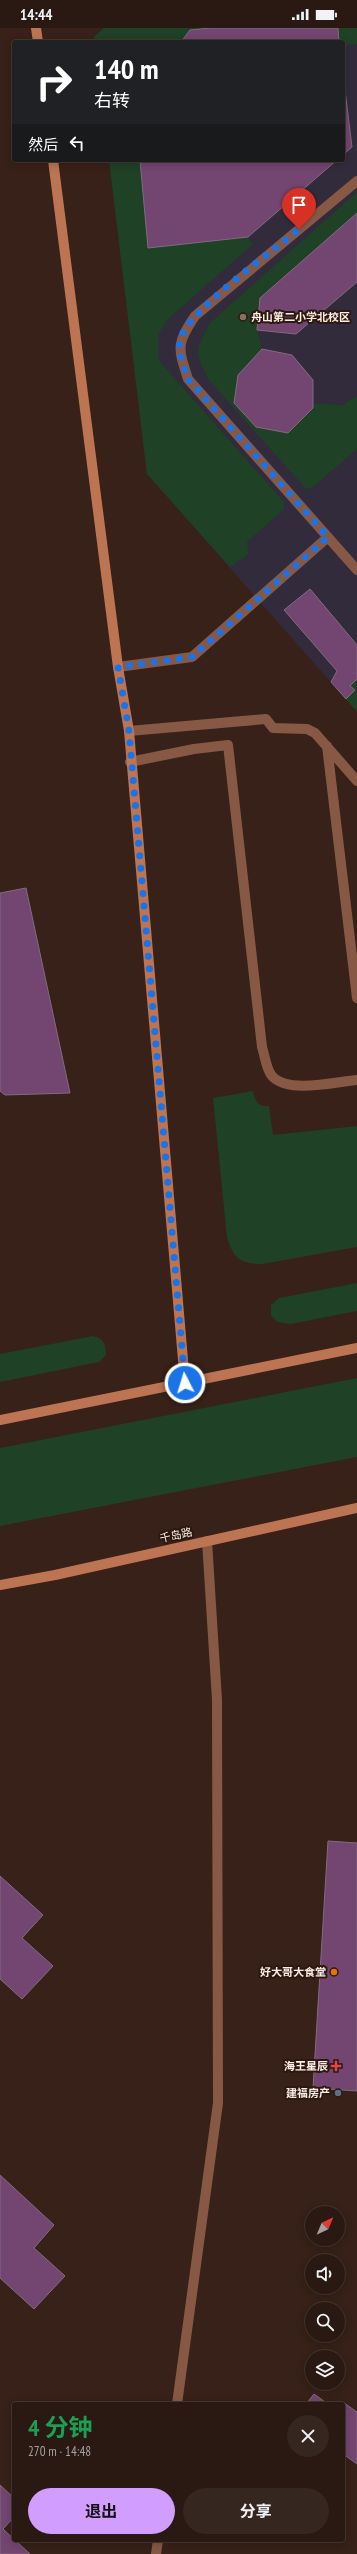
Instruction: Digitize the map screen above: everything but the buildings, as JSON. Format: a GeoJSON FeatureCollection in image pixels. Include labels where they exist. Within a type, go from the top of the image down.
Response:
{"type":"FeatureCollection","features":[{"type":"Feature","properties":{"kind":"street"},"geometry":{"type":"LineString","coordinates":[[36,28],[38,40]]}},
{"type":"Feature","properties":{"kind":"street"},"geometry":{"type":"LineString","coordinates":[[53,162],[118,667],[129,731],[130,762],[185,1383]]}},
{"type":"Feature","properties":{"kind":"street"},"geometry":{"type":"LineString","coordinates":[[357,181],[194,316],[181,336],[179,353],[188,379],[357,570]]}},
{"type":"Feature","properties":{"kind":"street"},"geometry":{"type":"LineString","coordinates":[[118,667],[192,657],[328,537]]}},
{"type":"Feature","properties":{"kind":"street"},"geometry":{"type":"LineString","coordinates":[[129,731],[266,719],[273,728],[307,729],[315,733],[357,781]]}},
{"type":"Feature","properties":{"kind":"street"},"geometry":{"type":"LineString","coordinates":[[130,762],[194,749],[228,745],[262,1047],[268,1070],[273,1077],[286,1086],[357,1080]]}},
{"type":"Feature","properties":{"kind":"street"},"geometry":{"type":"LineString","coordinates":[[327,746],[357,998]]}},
{"type":"Feature","properties":{"kind":"street"},"geometry":{"type":"LineString","coordinates":[[0,1420],[357,1348]]}},
{"type":"Feature","properties":{"kind":"street","name":"千岛路"},"geometry":{"type":"LineString","coordinates":[[0,1585],[55,1575],[357,1508]]}},
{"type":"Feature","properties":{"kind":"street"},"geometry":{"type":"LineString","coordinates":[[177,2402],[218,2103],[217,1700],[206,1541]]}},
{"type":"Feature","properties":{"kind":"street"},"geometry":{"type":"LineString","coordinates":[[156,2554],[158,2542]]}},
{"type":"Feature","properties":{"kind":"shaded area","name":"舟山第二小学北校区"},"geometry":{"type":"Polygon","coordinates":[[[104,28],[357,28],[357,712],[147,474],[109,162],[345,162],[345,40],[95,40],[94,37],[104,28]]]}},
{"type":"Feature","properties":{"kind":"green space"},"geometry":{"type":"Polygon","coordinates":[[[104,28],[210,28],[190,30],[182,40],[95,40],[94,37],[104,28]]]}},
{"type":"Feature","properties":{"kind":"green space"},"geometry":{"type":"Polygon","coordinates":[[[338,28],[357,28],[357,44],[345,45],[345,40],[339,40],[338,28]]]}},
{"type":"Feature","properties":{"kind":"green space"},"geometry":{"type":"Polygon","coordinates":[[[109,162],[140,162],[148,248],[248,237],[253,244],[168,319],[158,335],[159,361],[284,502],[284,509],[247,542],[249,554],[230,567],[147,474],[109,162]]]}},
{"type":"Feature","properties":{"kind":"green space"},"geometry":{"type":"Polygon","coordinates":[[[357,192],[357,213],[260,298],[257,330],[262,349],[238,375],[234,403],[256,427],[288,433],[313,403],[343,405],[357,396],[357,449],[312,488],[306,489],[209,380],[199,356],[199,345],[211,322],[357,192]]]}},
{"type":"Feature","properties":{"kind":"green space"},"geometry":{"type":"Polygon","coordinates":[[[357,679],[357,712],[346,699],[354,691],[350,686],[357,679]]]}},
{"type":"Feature","properties":{"kind":"green space"},"geometry":{"type":"Polygon","coordinates":[[[253,1091],[258,1103],[269,1106],[273,1135],[357,1126],[357,1247],[263,1264],[243,1261],[239,1259],[232,1251],[227,1238],[213,1098],[253,1091]]]}},
{"type":"Feature","properties":{"kind":"green space"},"geometry":{"type":"Polygon","coordinates":[[[357,1283],[357,1311],[291,1324],[277,1322],[271,1315],[271,1305],[279,1298],[357,1283]]]}},
{"type":"Feature","properties":{"kind":"green space"},"geometry":{"type":"Polygon","coordinates":[[[93,1336],[100,1338],[104,1342],[106,1348],[106,1355],[99,1362],[0,1382],[0,1354],[93,1336]]]}},
{"type":"Feature","properties":{"kind":"green space"},"geometry":{"type":"Polygon","coordinates":[[[357,1378],[357,1457],[0,1526],[0,1448],[357,1378]]]}},
{"type":"Feature","properties":{"kind":"place","name":"舟山第二小学北校区"},"geometry":{"type":"Point","coordinates":[243,317]}},
{"type":"Feature","properties":{"kind":"place","name":"好大哥大食堂"},"geometry":{"type":"Point","coordinates":[334,1972]}},
{"type":"Feature","properties":{"kind":"place","name":"海王星辰"},"geometry":{"type":"Point","coordinates":[336,2066]}},
{"type":"Feature","properties":{"kind":"place","name":"建福房产"},"geometry":{"type":"Point","coordinates":[338,2093]}},
{"type":"Feature","properties":{"kind":"route"},"geometry":{"type":"LineString","coordinates":[[185,1383],[130,762],[129,731],[118,667],[192,657],[328,537],[188,379],[179,353],[181,336],[194,316],[299,229]]}}]}
